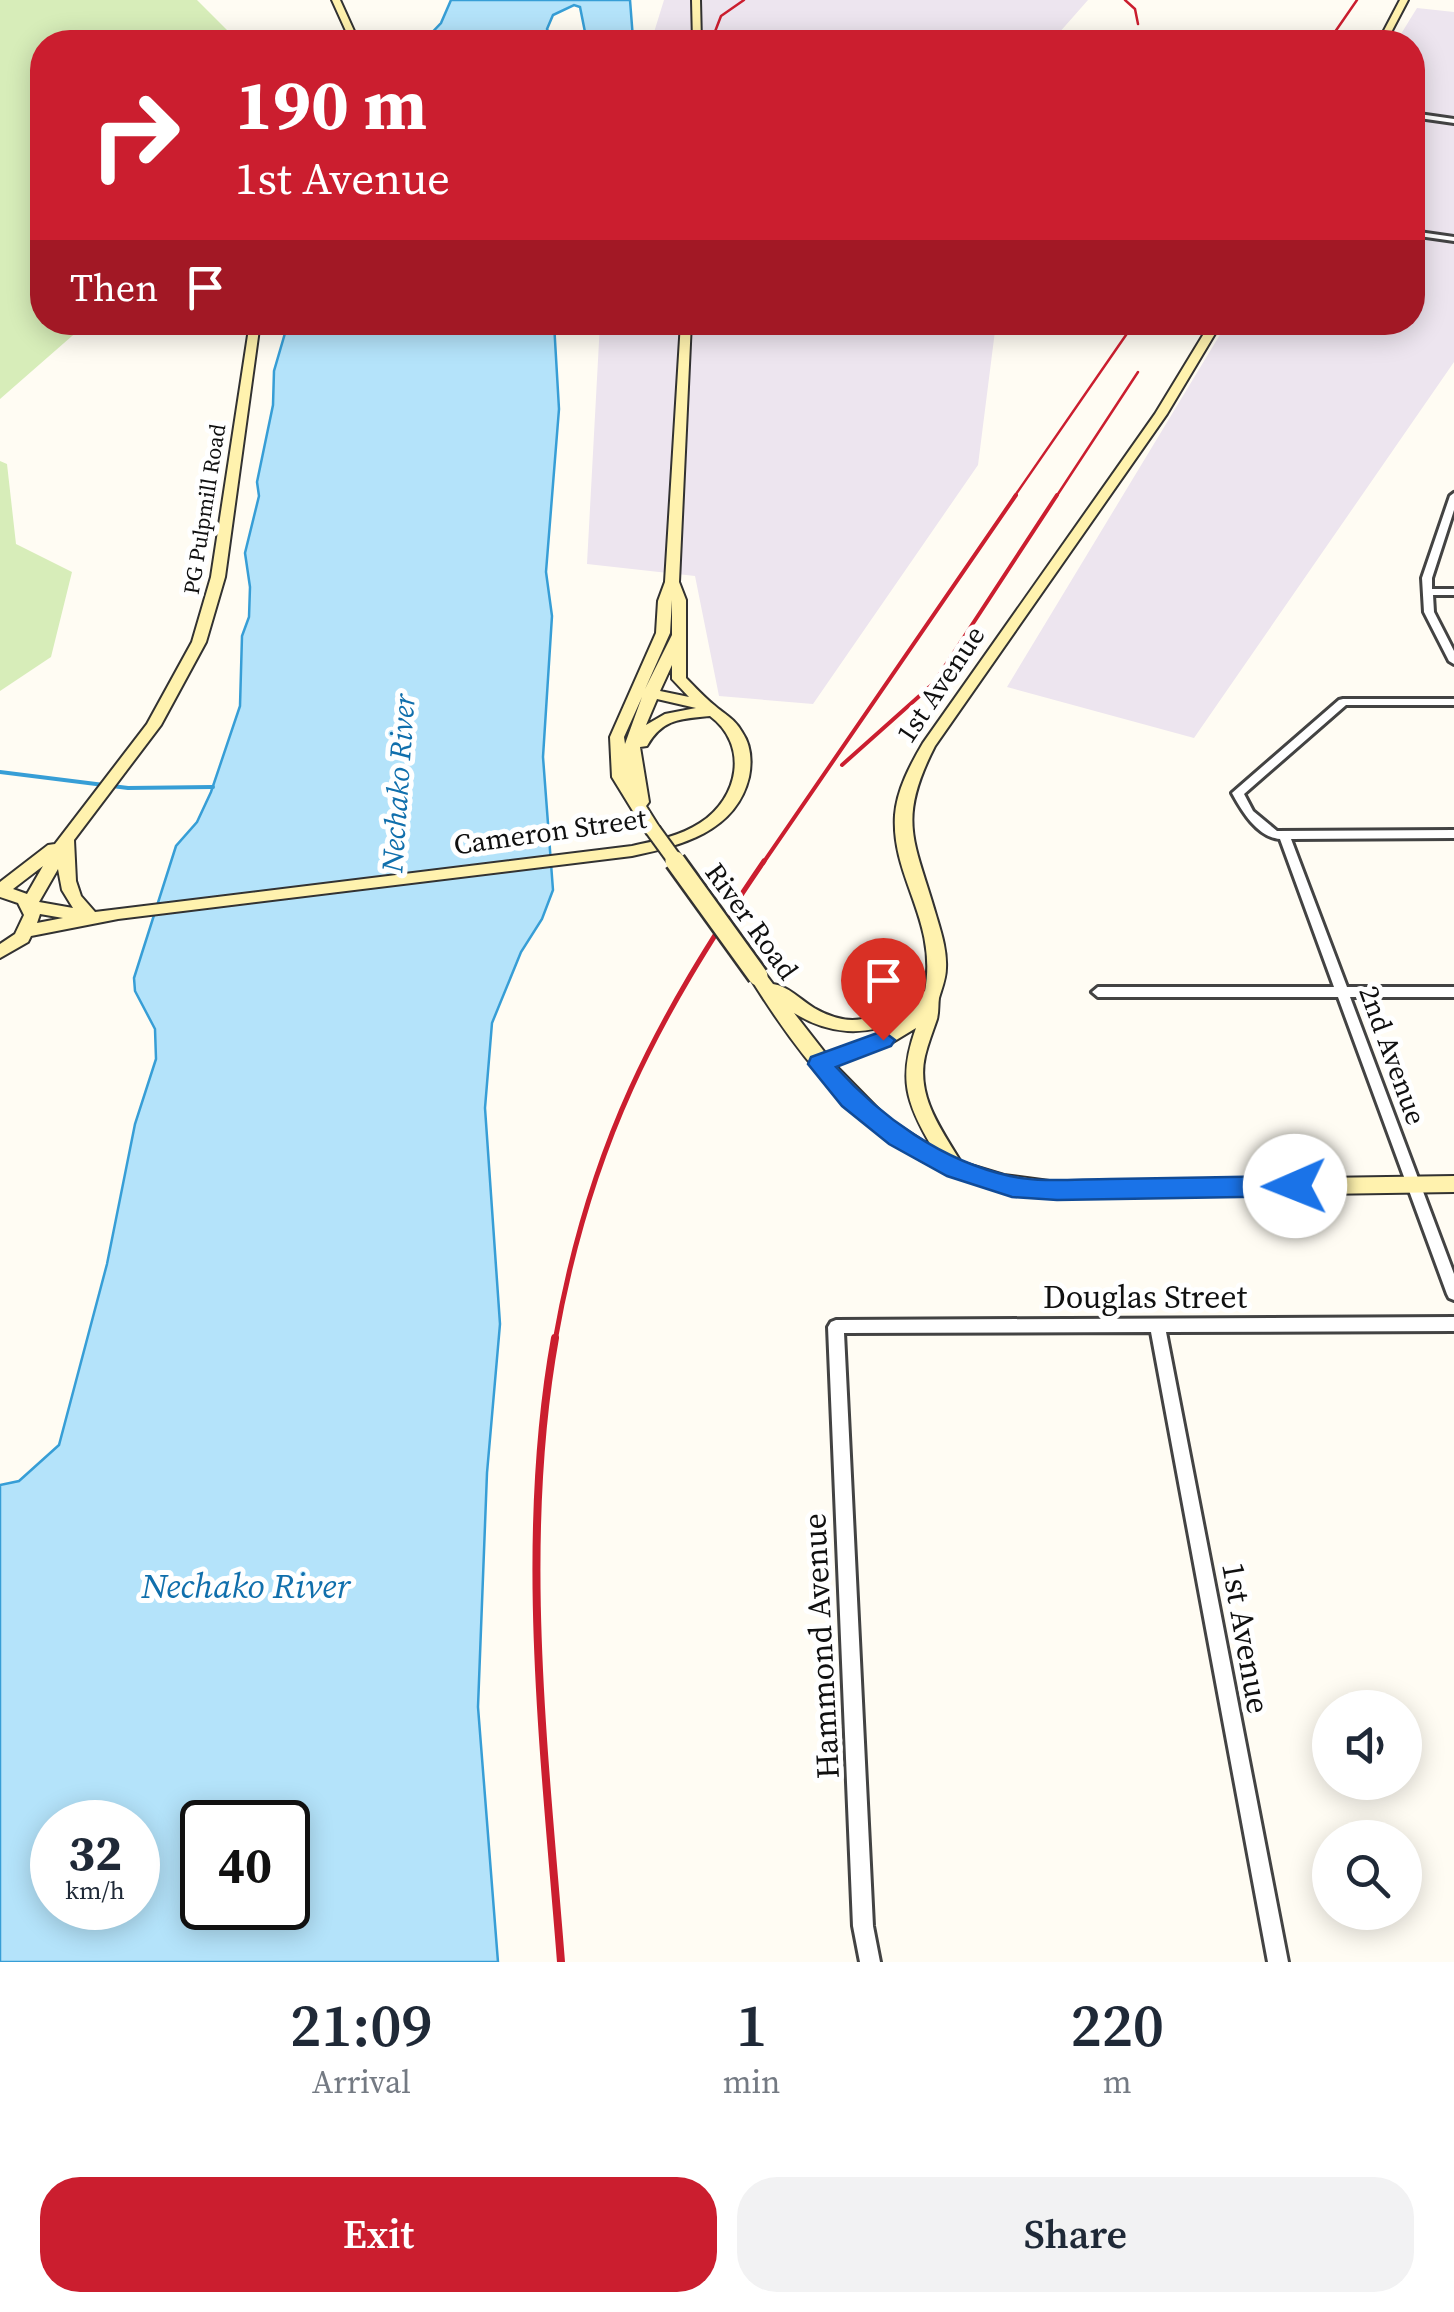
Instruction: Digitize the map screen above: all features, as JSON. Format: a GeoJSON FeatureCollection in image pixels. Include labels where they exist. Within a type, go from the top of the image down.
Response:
{"type":"FeatureCollection","features":[{"type":"Feature","properties":{"kind":"main road"},"geometry":{"type":"LineString","coordinates":[[336,0],[350,30]]}},
{"type":"Feature","properties":{"kind":"main road"},"geometry":{"type":"LineString","coordinates":[[696,0],[697,30]]}},
{"type":"Feature","properties":{"kind":"main road"},"geometry":{"type":"LineString","coordinates":[[1388,30],[1404,0]]}},
{"type":"Feature","properties":{"kind":"main road","name":"PG Pulpmill Road"},"geometry":{"type":"LineString","coordinates":[[66,840],[124,768],[180,680],[210,612],[253,335]]}},
{"type":"Feature","properties":{"kind":"main road","name":"River Road"},"geometry":{"type":"LineString","coordinates":[[642,810],[632,754],[643,693],[663,633],[665,600],[672,582],[685,335]]}},
{"type":"Feature","properties":{"kind":"main road","name":"1st Avenue"},"geometry":{"type":"LineString","coordinates":[[956,1169],[920,1111],[913,1084],[916,1057],[940,976],[938,950],[908,856],[903,818],[910,781],[928,746],[1161,414],[1208,335]]}},
{"type":"Feature","properties":{"kind":"main road","name":"River Road"},"geometry":{"type":"LineString","coordinates":[[672,582],[679,600],[677,638],[622,721],[616,754],[620,776],[652,830],[820,1064],[851,1100],[898,1137],[956,1169],[1012,1187],[1057,1190],[1454,1184]]}},
{"type":"Feature","properties":{"kind":"main road"},"geometry":{"type":"LineString","coordinates":[[677,638],[679,679],[712,710]]}},
{"type":"Feature","properties":{"kind":"main road"},"geometry":{"type":"LineString","coordinates":[[643,693],[712,710]]}},
{"type":"Feature","properties":{"kind":"main road"},"geometry":{"type":"LineString","coordinates":[[636,775],[650,725],[712,710]]}},
{"type":"Feature","properties":{"kind":"main road","name":"Cameron Street"},"geometry":{"type":"LineString","coordinates":[[89,916],[632,851],[681,838],[710,824],[733,802],[746,759],[741,740],[712,710]]}},
{"type":"Feature","properties":{"kind":"main road"},"geometry":{"type":"LineString","coordinates":[[0,890],[66,840]]}},
{"type":"Feature","properties":{"kind":"main road"},"geometry":{"type":"LineString","coordinates":[[27,931],[32,914],[30,905],[66,840]]}},
{"type":"Feature","properties":{"kind":"main road"},"geometry":{"type":"LineString","coordinates":[[66,840],[72,900],[89,916]]}},
{"type":"Feature","properties":{"kind":"main road"},"geometry":{"type":"LineString","coordinates":[[0,890],[30,905],[89,916]]}},
{"type":"Feature","properties":{"kind":"main road"},"geometry":{"type":"LineString","coordinates":[[0,952],[27,931],[89,916]]}},
{"type":"Feature","properties":{"kind":"main road"},"geometry":{"type":"LineString","coordinates":[[758,976],[799,1010],[834,1026],[868,1027],[899,1016],[934,990]]}},
{"type":"Feature","properties":{"kind":"main road"},"geometry":{"type":"LineString","coordinates":[[820,1064],[906,1028],[934,990]]}},
{"type":"Feature","properties":{"kind":"street"},"geometry":{"type":"LineString","coordinates":[[1425,117],[1454,121]]}},
{"type":"Feature","properties":{"kind":"street"},"geometry":{"type":"LineString","coordinates":[[1425,234],[1454,239]]}},
{"type":"Feature","properties":{"kind":"street"},"geometry":{"type":"LineString","coordinates":[[1454,496],[1426,578],[1429,612],[1454,661]]}},
{"type":"Feature","properties":{"kind":"street"},"geometry":{"type":"LineString","coordinates":[[1427,592],[1454,592]]}},
{"type":"Feature","properties":{"kind":"street"},"geometry":{"type":"LineString","coordinates":[[1454,702],[1344,702],[1238,793],[1249,813],[1274,835],[1454,834]]}},
{"type":"Feature","properties":{"kind":"street","name":"2nd Avenue"},"geometry":{"type":"LineString","coordinates":[[1284,835],[1454,1294]]}},
{"type":"Feature","properties":{"kind":"street"},"geometry":{"type":"LineString","coordinates":[[1098,992],[1454,992]]}},
{"type":"Feature","properties":{"kind":"street","name":"Douglas Street"},"geometry":{"type":"LineString","coordinates":[[836,1327],[1454,1324]]}},
{"type":"Feature","properties":{"kind":"street","name":"1st Avenue"},"geometry":{"type":"LineString","coordinates":[[1157,1325],[1278,1962]]}},
{"type":"Feature","properties":{"kind":"street","name":"Hammond Avenue"},"geometry":{"type":"LineString","coordinates":[[836,1327],[863,1926],[870,1962]]}},
{"type":"Feature","properties":{"kind":"shaded area"},"geometry":{"type":"Polygon","coordinates":[[[664,0],[1088,0],[1062,30],[655,30],[664,0]]]}},
{"type":"Feature","properties":{"kind":"shaded area"},"geometry":{"type":"Polygon","coordinates":[[[1417,8],[1454,12],[1454,362],[1194,738],[1007,687],[1220,335],[1425,335],[1425,30],[1403,30],[1417,8]]]}},
{"type":"Feature","properties":{"kind":"shaded area"},"geometry":{"type":"Polygon","coordinates":[[[599,335],[994,335],[978,465],[813,704],[719,696],[695,576],[587,564],[599,335]]]}},
{"type":"Feature","properties":{"kind":"green space"},"geometry":{"type":"Polygon","coordinates":[[[0,0],[197,0],[227,30],[30,30],[30,335],[73,335],[0,399],[0,0]]]}},
{"type":"Feature","properties":{"kind":"green space"},"geometry":{"type":"Polygon","coordinates":[[[0,461],[7,464],[16,544],[72,572],[51,657],[0,691],[0,461]]]}},
{"type":"Feature","properties":{"kind":"water"},"geometry":{"type":"Polygon","coordinates":[[[451,0],[630,0],[632,30],[585,30],[580,7],[574,5],[553,15],[547,30],[434,30],[451,0]]]}},
{"type":"Feature","properties":{"kind":"water","name":"Nechako River"},"geometry":{"type":"Polygon","coordinates":[[[284,335],[555,335],[559,409],[546,572],[552,616],[543,757],[553,890],[542,919],[521,952],[492,1023],[485,1108],[500,1324],[487,1473],[478,1707],[498,1962],[0,1962],[0,1485],[19,1481],[59,1445],[107,1264],[135,1124],[156,1059],[155,1029],[135,991],[134,978],[176,846],[197,822],[211,792],[240,706],[242,636],[249,617],[250,587],[245,553],[259,496],[257,482],[273,405],[274,371],[284,335]]]}},
{"type":"Feature","properties":{"kind":"waterway"},"geometry":{"type":"LineString","coordinates":[[0,772],[128,788],[213,787]]}},
{"type":"Feature","properties":{"kind":"railway"},"geometry":{"type":"LineString","coordinates":[[716,30],[721,16],[744,0]]}},
{"type":"Feature","properties":{"kind":"railway"},"geometry":{"type":"LineString","coordinates":[[1125,0],[1135,9],[1138,24]]}},
{"type":"Feature","properties":{"kind":"railway"},"geometry":{"type":"LineString","coordinates":[[1336,30],[1357,0]]}},
{"type":"Feature","properties":{"kind":"railway"},"geometry":{"type":"LineString","coordinates":[[1014,497],[1126,335]]}},
{"type":"Feature","properties":{"kind":"railway"},"geometry":{"type":"LineString","coordinates":[[1056,497],[1138,372]]}},
{"type":"Feature","properties":{"kind":"railway"},"geometry":{"type":"LineString","coordinates":[[763,863],[1016,495]]}},
{"type":"Feature","properties":{"kind":"railway"},"geometry":{"type":"LineString","coordinates":[[842,765],[934,683],[1057,495]]}},
{"type":"Feature","properties":{"kind":"railway"},"geometry":{"type":"LineString","coordinates":[[555,1341],[587,1207],[631,1089],[690,977],[764,861]]}},
{"type":"Feature","properties":{"kind":"railway"},"geometry":{"type":"LineString","coordinates":[[555,1338],[544,1415],[536,1571],[542,1729],[561,1962]]}},
{"type":"Feature","properties":{"kind":"route"},"geometry":{"type":"LineString","coordinates":[[883,1040],[820,1064],[851,1100],[898,1137],[956,1169],[1012,1187],[1057,1190],[1295,1186]]}}]}
